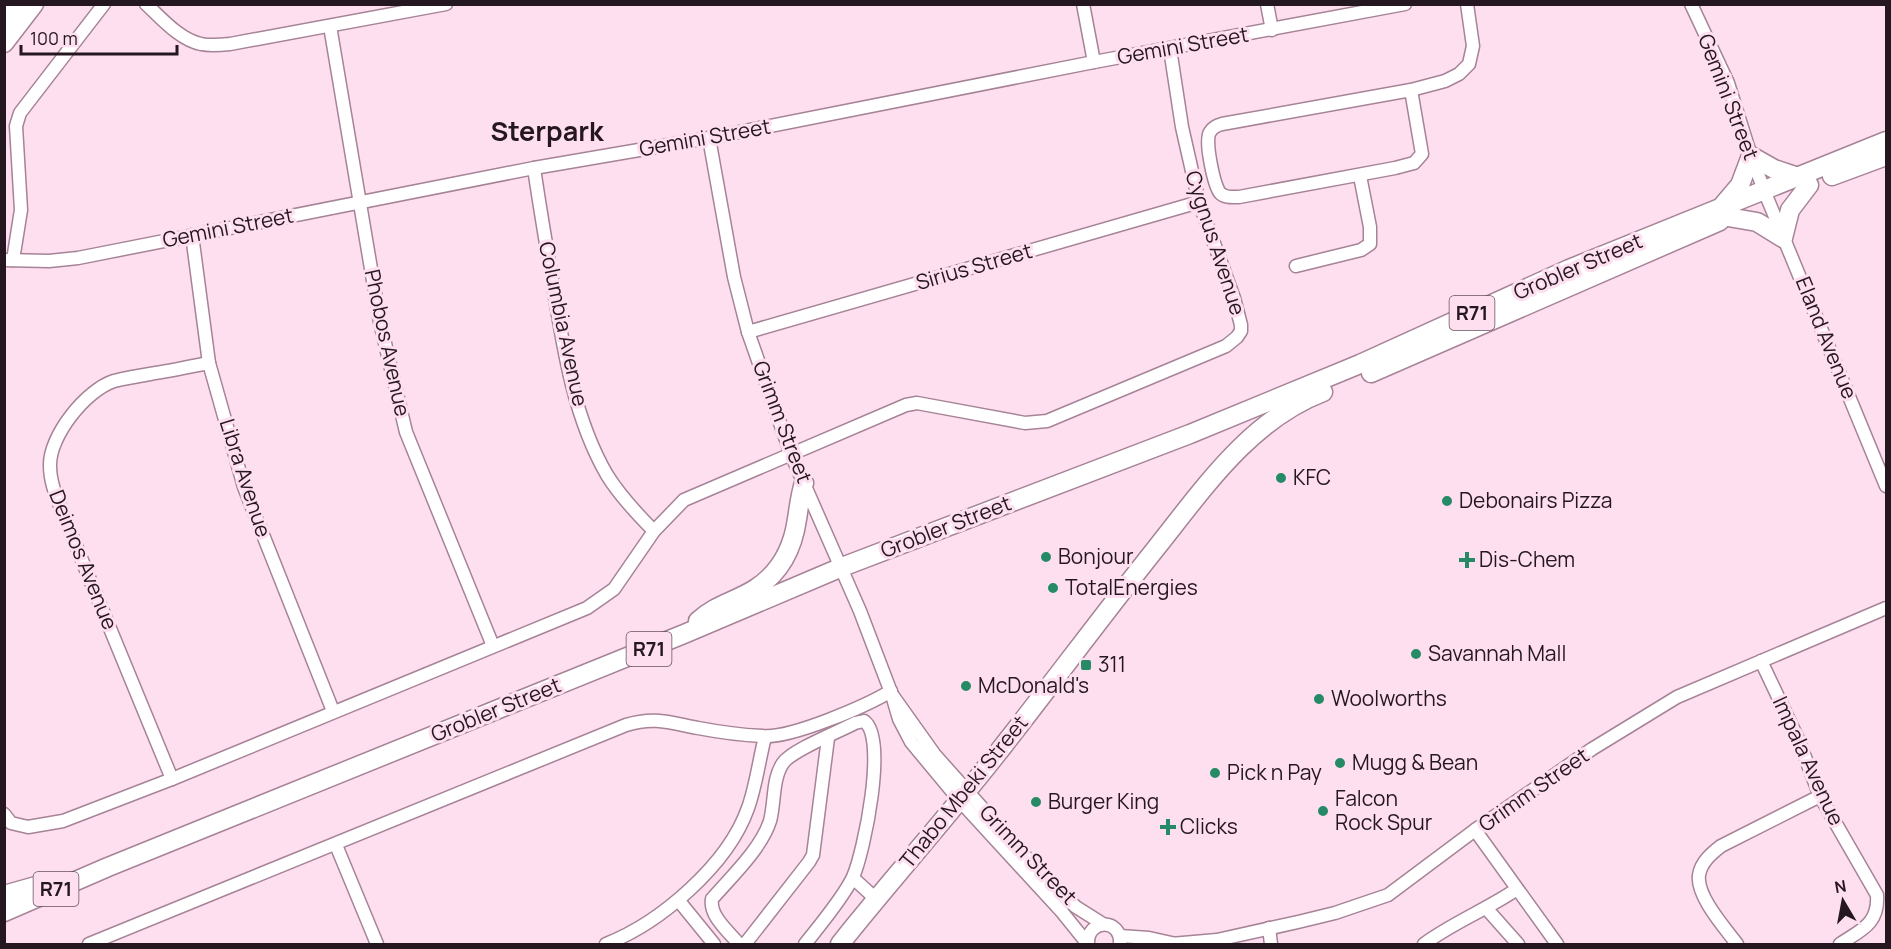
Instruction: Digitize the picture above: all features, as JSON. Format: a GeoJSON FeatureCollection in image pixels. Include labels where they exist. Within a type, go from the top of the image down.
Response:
{"type":"FeatureCollection","features":[{"type":"Feature","properties":{"kind":"main road"},"geometry":{"type":"LineString","coordinates":[[4,19],[16,4]]}},
{"type":"Feature","properties":{"kind":"main road"},"geometry":{"type":"LineString","coordinates":[[4,43],[34,4]]}},
{"type":"Feature","properties":{"kind":"main road","name":"Grobler Street"},"geometry":{"type":"LineString","coordinates":[[1804,181],[1887,141]]}},
{"type":"Feature","properties":{"kind":"main road"},"geometry":{"type":"LineString","coordinates":[[1751,156],[1774,169],[1804,181],[1790,210],[1783,238],[1757,222],[1725,212],[1740,185],[1751,156]]}},
{"type":"Feature","properties":{"kind":"main road","name":"Grobler Street"},"geometry":{"type":"LineString","coordinates":[[4,912],[108,867],[684,634],[842,567],[1190,434],[1375,358],[1569,269],[1804,181],[1887,156]]}},
{"type":"Feature","properties":{"kind":"main road","name":"Grobler Street"},"geometry":{"type":"LineString","coordinates":[[1303,400],[1500,318],[1725,212]]}},
{"type":"Feature","properties":{"kind":"main road"},"geometry":{"type":"LineString","coordinates":[[1190,434],[1303,400],[1357,373],[1375,358]]}},
{"type":"Feature","properties":{"kind":"main road","name":"Thabo Mbeki Street"},"geometry":{"type":"LineString","coordinates":[[840,945],[963,797],[1213,476],[1253,434],[1303,400]]}},
{"type":"Feature","properties":{"kind":"main road"},"geometry":{"type":"LineString","coordinates":[[684,634],[704,615],[719,605],[756,588],[777,570],[794,537],[804,483]]}},
{"type":"Feature","properties":{"kind":"main road"},"geometry":{"type":"LineString","coordinates":[[4,896],[75,872],[108,867]]}},
{"type":"Feature","properties":{"kind":"street"},"geometry":{"type":"LineString","coordinates":[[9,260],[21,210],[16,126],[20,113],[104,4]]}},
{"type":"Feature","properties":{"kind":"street"},"geometry":{"type":"LineString","coordinates":[[146,4],[173,28],[199,44],[230,44],[446,4]]}},
{"type":"Feature","properties":{"kind":"street"},"geometry":{"type":"LineString","coordinates":[[1083,4],[1094,62]]}},
{"type":"Feature","properties":{"kind":"street"},"geometry":{"type":"LineString","coordinates":[[1267,4],[1272,30]]}},
{"type":"Feature","properties":{"kind":"street","name":"Gemini Street"},"geometry":{"type":"LineString","coordinates":[[9,260],[62,260],[534,168],[709,138],[1094,62],[1405,4]]}},
{"type":"Feature","properties":{"kind":"street"},"geometry":{"type":"LineString","coordinates":[[1411,90],[1422,154],[1414,163],[1360,176],[1239,197],[1227,197],[1221,193],[1216,184],[1208,137],[1213,128],[1222,124],[1411,90],[1445,81],[1459,74],[1469,64],[1473,46],[1467,4]]}},
{"type":"Feature","properties":{"kind":"street","name":"Gemini Street"},"geometry":{"type":"LineString","coordinates":[[1691,4],[1728,82],[1766,195]]}},
{"type":"Feature","properties":{"kind":"street","name":"Phobos Avenue"},"geometry":{"type":"LineString","coordinates":[[330,26],[380,322],[406,432],[492,646]]}},
{"type":"Feature","properties":{"kind":"street","name":"Cygnus Avenue"},"geometry":{"type":"LineString","coordinates":[[791,454],[914,404],[1025,423],[1047,421],[1219,350],[1237,337],[1241,331],[1238,308],[1199,202],[1182,127],[1170,49]]}},
{"type":"Feature","properties":{"kind":"street","name":"Grimm Street"},"geometry":{"type":"LineString","coordinates":[[709,138],[734,277],[748,332],[791,454],[842,567],[892,693],[963,797],[1087,944]]}},
{"type":"Feature","properties":{"kind":"street","name":"Columbia Avenue"},"geometry":{"type":"LineString","coordinates":[[534,168],[560,329],[578,406],[608,476],[632,509],[654,531]]}},
{"type":"Feature","properties":{"kind":"street"},"geometry":{"type":"LineString","coordinates":[[1296,266],[1360,250],[1370,244],[1370,227],[1360,176]]}},
{"type":"Feature","properties":{"kind":"street","name":"Eland Avenue"},"geometry":{"type":"LineString","coordinates":[[1766,195],[1883,467],[1887,486]]}},
{"type":"Feature","properties":{"kind":"street","name":"Sirius Street"},"geometry":{"type":"LineString","coordinates":[[748,332],[1199,202]]}},
{"type":"Feature","properties":{"kind":"street","name":"Libra Avenue"},"geometry":{"type":"LineString","coordinates":[[192,235],[209,363],[251,508],[333,711]]}},
{"type":"Feature","properties":{"kind":"street","name":"Deimos Avenue"},"geometry":{"type":"LineString","coordinates":[[172,779],[65,519],[53,487],[50,462],[54,445],[72,417],[87,398],[104,386],[134,376],[209,363]]}},
{"type":"Feature","properties":{"kind":"street"},"geometry":{"type":"LineString","coordinates":[[5,814],[11,823],[28,827],[63,820],[172,779],[587,608],[607,595],[620,582],[654,531],[684,500],[791,454]]}},
{"type":"Feature","properties":{"kind":"street","name":"Grimm Street"},"geometry":{"type":"LineString","coordinates":[[1171,945],[1217,940],[1335,913],[1388,896],[1475,830],[1592,749],[1654,710],[1677,697],[1887,608]]}},
{"type":"Feature","properties":{"kind":"street","name":"Impala Avenue"},"geometry":{"type":"LineString","coordinates":[[1761,661],[1798,739],[1820,796],[1877,895],[1876,913],[1872,921],[1840,945]]}},
{"type":"Feature","properties":{"kind":"street"},"geometry":{"type":"LineString","coordinates":[[89,945],[640,721],[666,720],[698,728],[765,737],[816,724],[892,693]]}},
{"type":"Feature","properties":{"kind":"street"},"geometry":{"type":"LineString","coordinates":[[739,945],[712,911],[712,899],[758,844],[765,832],[770,821],[777,777],[782,764],[800,749],[864,721],[871,730],[874,740],[873,781],[860,856],[853,878],[805,945]]}},
{"type":"Feature","properties":{"kind":"street"},"geometry":{"type":"LineString","coordinates":[[606,945],[633,932],[679,901],[718,858],[740,826],[748,807],[765,737]]}},
{"type":"Feature","properties":{"kind":"street"},"geometry":{"type":"LineString","coordinates":[[745,945],[813,855],[828,738]]}},
{"type":"Feature","properties":{"kind":"street"},"geometry":{"type":"LineString","coordinates":[[1737,945],[1708,903],[1699,884],[1702,864],[1721,846],[1820,796]]}},
{"type":"Feature","properties":{"kind":"street","name":"Grimm Street"},"geometry":{"type":"LineString","coordinates":[[963,797],[1051,885],[1077,907],[1103,924],[1114,927],[1120,940],[1149,938],[1176,944]]}},
{"type":"Feature","properties":{"kind":"street"},"geometry":{"type":"LineString","coordinates":[[1475,830],[1557,945]]}},
{"type":"Feature","properties":{"kind":"street"},"geometry":{"type":"LineString","coordinates":[[336,845],[378,945]]}},
{"type":"Feature","properties":{"kind":"street"},"geometry":{"type":"LineString","coordinates":[[853,878],[876,899]]}},
{"type":"Feature","properties":{"kind":"street"},"geometry":{"type":"LineString","coordinates":[[1424,945],[1448,927],[1517,889]]}},
{"type":"Feature","properties":{"kind":"street"},"geometry":{"type":"LineString","coordinates":[[679,901],[714,945]]}},
{"type":"Feature","properties":{"kind":"street"},"geometry":{"type":"LineString","coordinates":[[1486,908],[1518,945]]}},
{"type":"Feature","properties":{"kind":"street"},"geometry":{"type":"LineString","coordinates":[[1087,944],[1089,932],[1103,924]]}},
{"type":"Feature","properties":{"kind":"street"},"geometry":{"type":"LineString","coordinates":[[1269,928],[1271,945]]}},
{"type":"Feature","properties":{"kind":"place","name":"KFC"},"geometry":{"type":"Point","coordinates":[1281,478]}},
{"type":"Feature","properties":{"kind":"place","name":"Debonairs Pizza"},"geometry":{"type":"Point","coordinates":[1447,501]}},
{"type":"Feature","properties":{"kind":"place","name":"Bonjour"},"geometry":{"type":"Point","coordinates":[1046,557]}},
{"type":"Feature","properties":{"kind":"place","name":"Dis-Chem"},"geometry":{"type":"Point","coordinates":[1467,560]}},
{"type":"Feature","properties":{"kind":"place","name":"TotalEnergies"},"geometry":{"type":"Point","coordinates":[1053,588]}},
{"type":"Feature","properties":{"kind":"place","name":"Savannah Mall"},"geometry":{"type":"Point","coordinates":[1416,654]}},
{"type":"Feature","properties":{"kind":"place","name":"311"},"geometry":{"type":"Point","coordinates":[1086,665]}},
{"type":"Feature","properties":{"kind":"place","name":"McDonald's"},"geometry":{"type":"Point","coordinates":[966,686]}},
{"type":"Feature","properties":{"kind":"place","name":"Woolworths"},"geometry":{"type":"Point","coordinates":[1319,699]}},
{"type":"Feature","properties":{"kind":"place","name":"Mugg & Bean"},"geometry":{"type":"Point","coordinates":[1340,763]}},
{"type":"Feature","properties":{"kind":"place","name":"Pick n Pay"},"geometry":{"type":"Point","coordinates":[1215,773]}},
{"type":"Feature","properties":{"kind":"place","name":"Burger King"},"geometry":{"type":"Point","coordinates":[1036,802]}},
{"type":"Feature","properties":{"kind":"place","name":"Falcon Rock Spur"},"geometry":{"type":"Point","coordinates":[1323,811]}},
{"type":"Feature","properties":{"kind":"place","name":"Clicks"},"geometry":{"type":"Point","coordinates":[1168,827]}},
{"type":"Feature","properties":{"kind":"district","name":"Sterpark"},"geometry":{"type":"Point","coordinates":[547,132]}}]}
